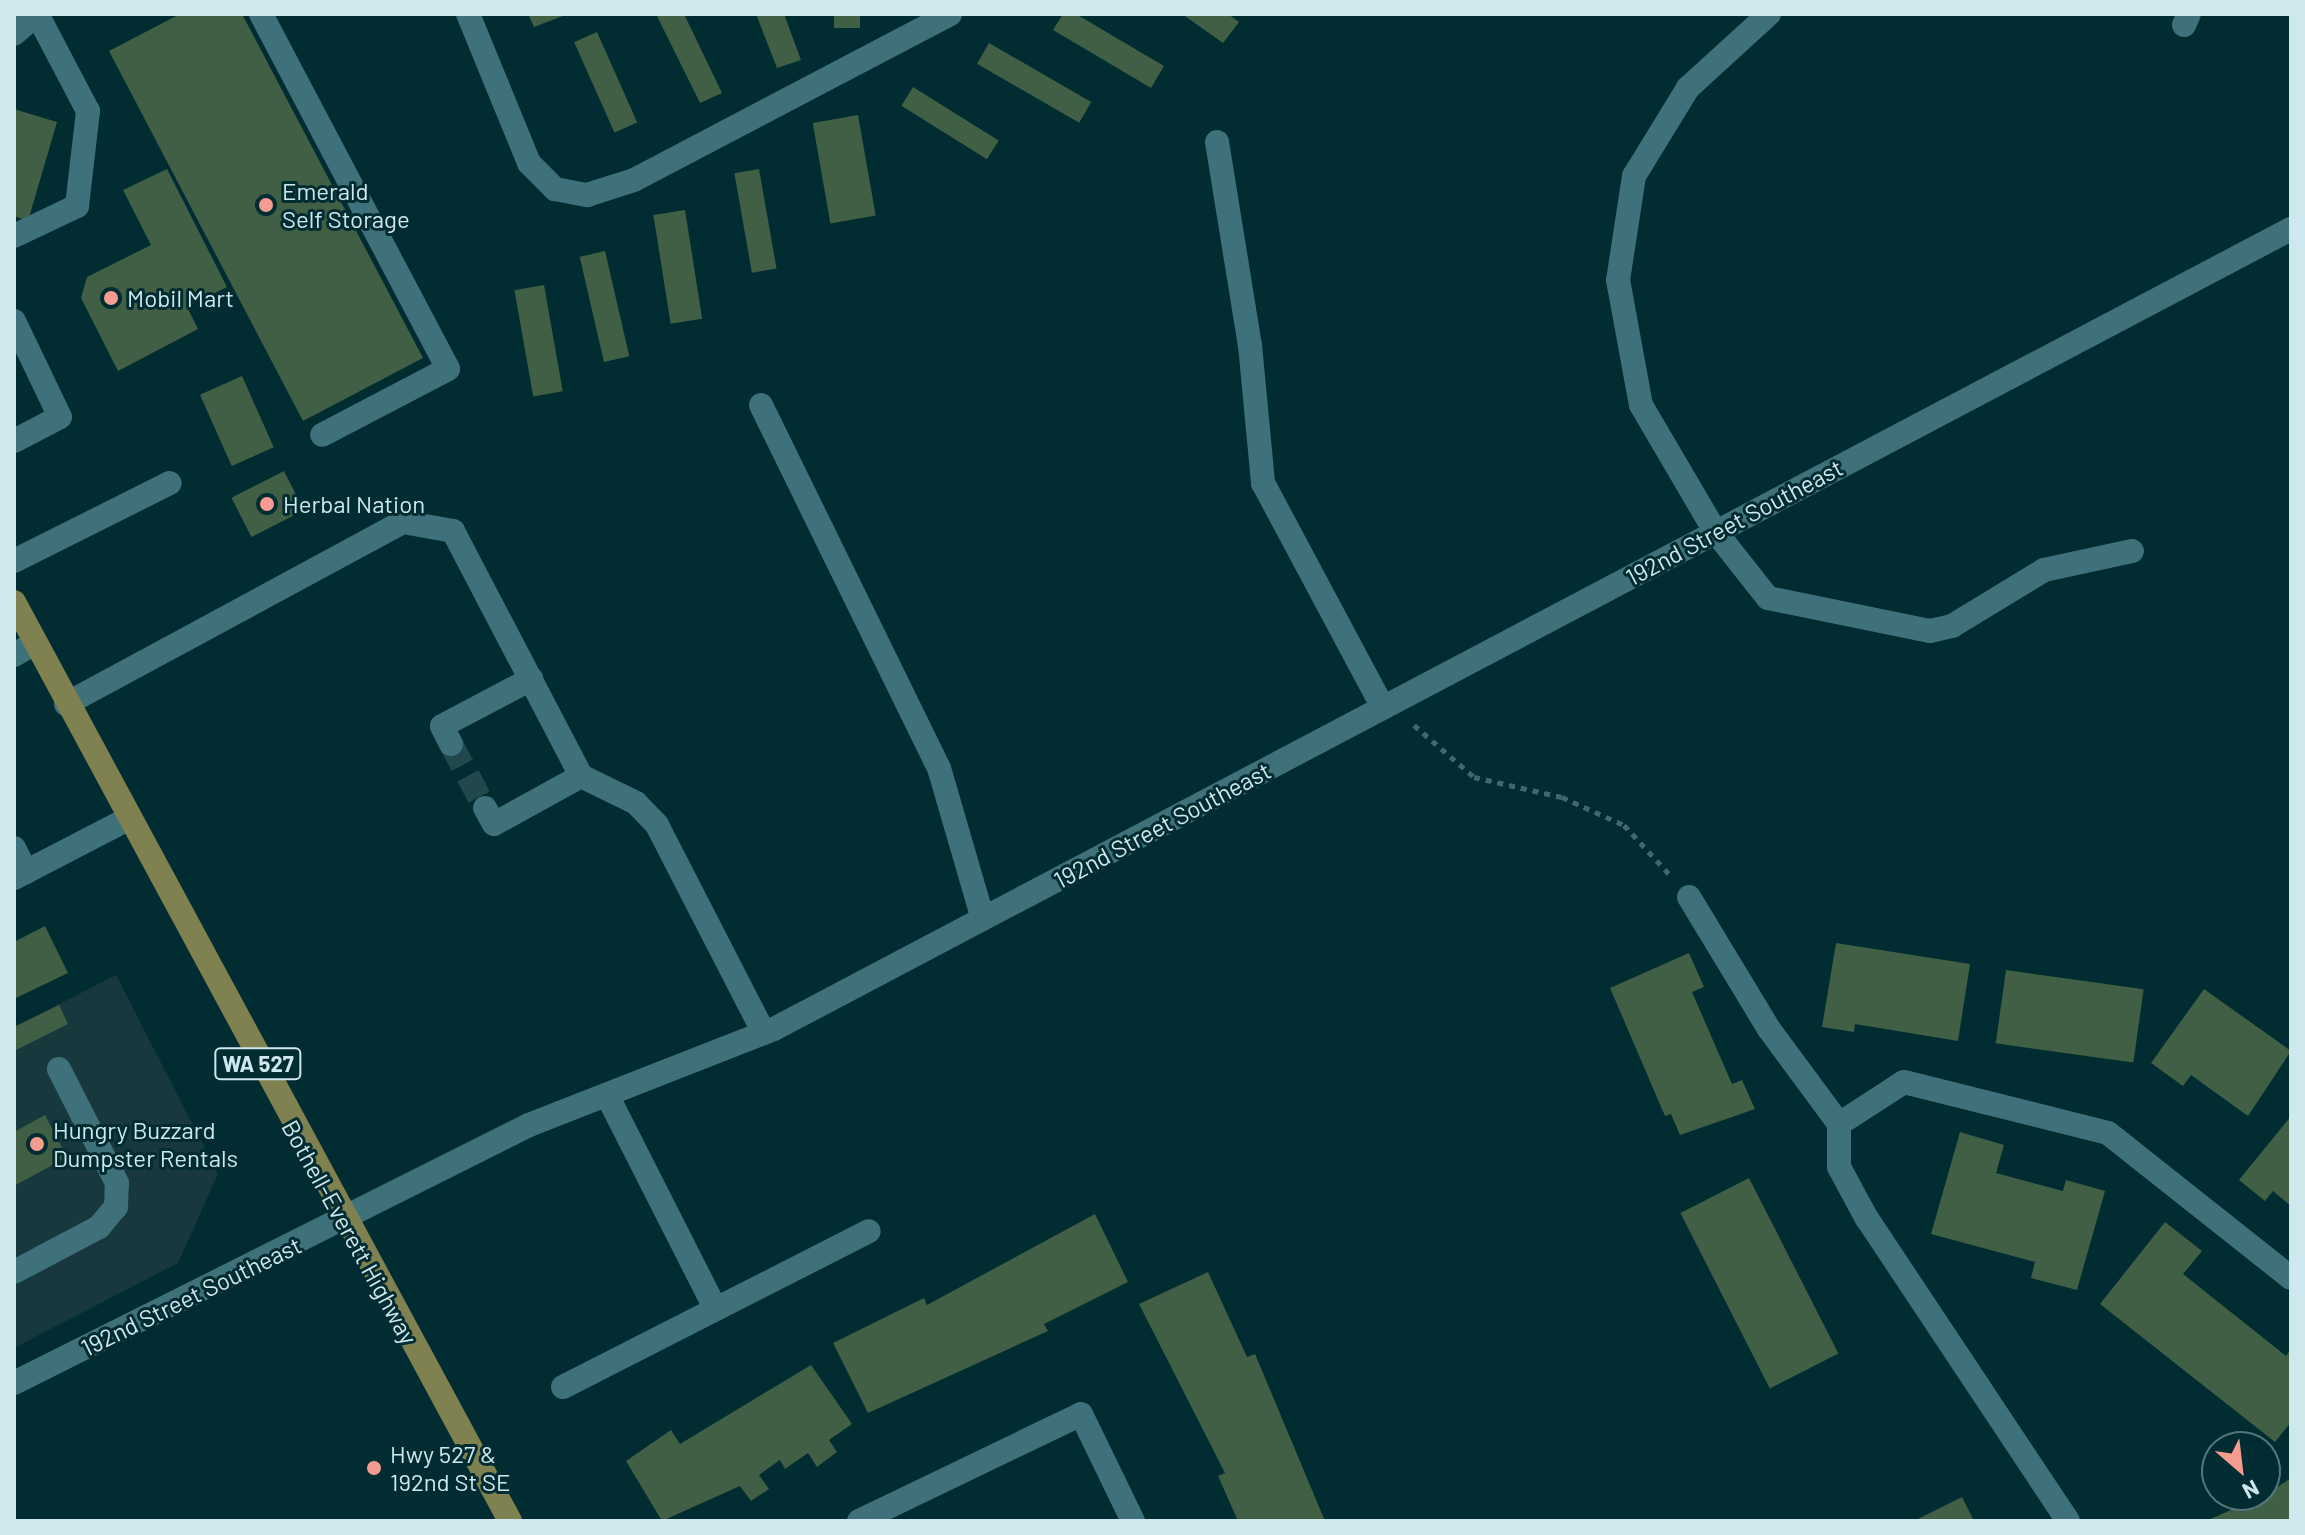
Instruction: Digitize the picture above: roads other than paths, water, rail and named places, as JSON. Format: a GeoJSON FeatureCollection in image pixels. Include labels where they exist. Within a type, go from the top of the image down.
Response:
{"type":"FeatureCollection","features":[{"type":"Feature","properties":{"kind":"main road","name":"Bothell-Everett Highway"},"geometry":{"type":"LineString","coordinates":[[14,602],[24,649],[66,704],[342,1221],[510,1521]]}},
{"type":"Feature","properties":{"kind":"street"},"geometry":{"type":"LineString","coordinates":[[14,34],[36,14],[88,111],[77,206],[14,236]]}},
{"type":"Feature","properties":{"kind":"street"},"geometry":{"type":"LineString","coordinates":[[261,14],[448,369],[322,435]]}},
{"type":"Feature","properties":{"kind":"street"},"geometry":{"type":"LineString","coordinates":[[468,14],[529,163],[555,189],[587,195],[634,180],[950,14]]}},
{"type":"Feature","properties":{"kind":"street"},"geometry":{"type":"LineString","coordinates":[[1769,14],[1688,88],[1634,176],[1618,280],[1641,405],[1715,531],[1768,598],[1930,631],[1952,626],[2044,570],[2132,551]]}},
{"type":"Feature","properties":{"kind":"street"},"geometry":{"type":"LineString","coordinates":[[1217,142],[1250,345],[1263,483],[1390,704]]}},
{"type":"Feature","properties":{"kind":"street","name":"192nd Street Southeast"},"geometry":{"type":"LineString","coordinates":[[14,1383],[529,1125],[764,1033],[2291,229]]}},
{"type":"Feature","properties":{"kind":"street"},"geometry":{"type":"LineString","coordinates":[[14,321],[60,417],[14,441]]}},
{"type":"Feature","properties":{"kind":"street"},"geometry":{"type":"LineString","coordinates":[[761,405],[939,768],[983,919]]}},
{"type":"Feature","properties":{"kind":"street"},"geometry":{"type":"LineString","coordinates":[[14,561],[170,483]]}},
{"type":"Feature","properties":{"kind":"street"},"geometry":{"type":"LineString","coordinates":[[66,704],[403,522],[453,531],[581,776],[636,803],[657,825],[764,1033]]}},
{"type":"Feature","properties":{"kind":"street"},"geometry":{"type":"LineString","coordinates":[[451,744],[442,726],[531,679]]}},
{"type":"Feature","properties":{"kind":"street"},"geometry":{"type":"LineString","coordinates":[[485,808],[494,824],[581,776]]}},
{"type":"Feature","properties":{"kind":"street"},"geometry":{"type":"LineString","coordinates":[[14,848],[20,875],[126,820]]}},
{"type":"Feature","properties":{"kind":"street"},"geometry":{"type":"LineString","coordinates":[[1689,897],[1769,1029],[1839,1124],[1839,1167],[1867,1219],[2068,1521]]}},
{"type":"Feature","properties":{"kind":"street"},"geometry":{"type":"LineString","coordinates":[[14,1272],[99,1227],[116,1207],[117,1183],[59,1069]]}},
{"type":"Feature","properties":{"kind":"street"},"geometry":{"type":"LineString","coordinates":[[1839,1124],[1904,1082],[2108,1133],[2291,1278]]}},
{"type":"Feature","properties":{"kind":"street"},"geometry":{"type":"LineString","coordinates":[[607,1095],[715,1308]]}},
{"type":"Feature","properties":{"kind":"street"},"geometry":{"type":"LineString","coordinates":[[563,1387],[869,1231]]}},
{"type":"Feature","properties":{"kind":"street"},"geometry":{"type":"LineString","coordinates":[[859,1521],[1081,1414],[1133,1521]]}},
{"type":"Feature","properties":{"kind":"tunnel"},"geometry":{"type":"LineString","coordinates":[[451,744],[485,808]]}},
{"type":"Feature","properties":{"kind":"place","name":"Emerald Self Storage"},"geometry":{"type":"Point","coordinates":[266,205]}},
{"type":"Feature","properties":{"kind":"place","name":"Mobil Mart"},"geometry":{"type":"Point","coordinates":[111,298]}},
{"type":"Feature","properties":{"kind":"place","name":"Herbal Nation"},"geometry":{"type":"Point","coordinates":[267,504]}},
{"type":"Feature","properties":{"kind":"place","name":"Hungry Buzzard Dumpster Rentals"},"geometry":{"type":"Point","coordinates":[37,1144]}},
{"type":"Feature","properties":{"kind":"place","name":"Hwy 527 & 192nd St SE"},"geometry":{"type":"Point","coordinates":[374,1468]}}]}
